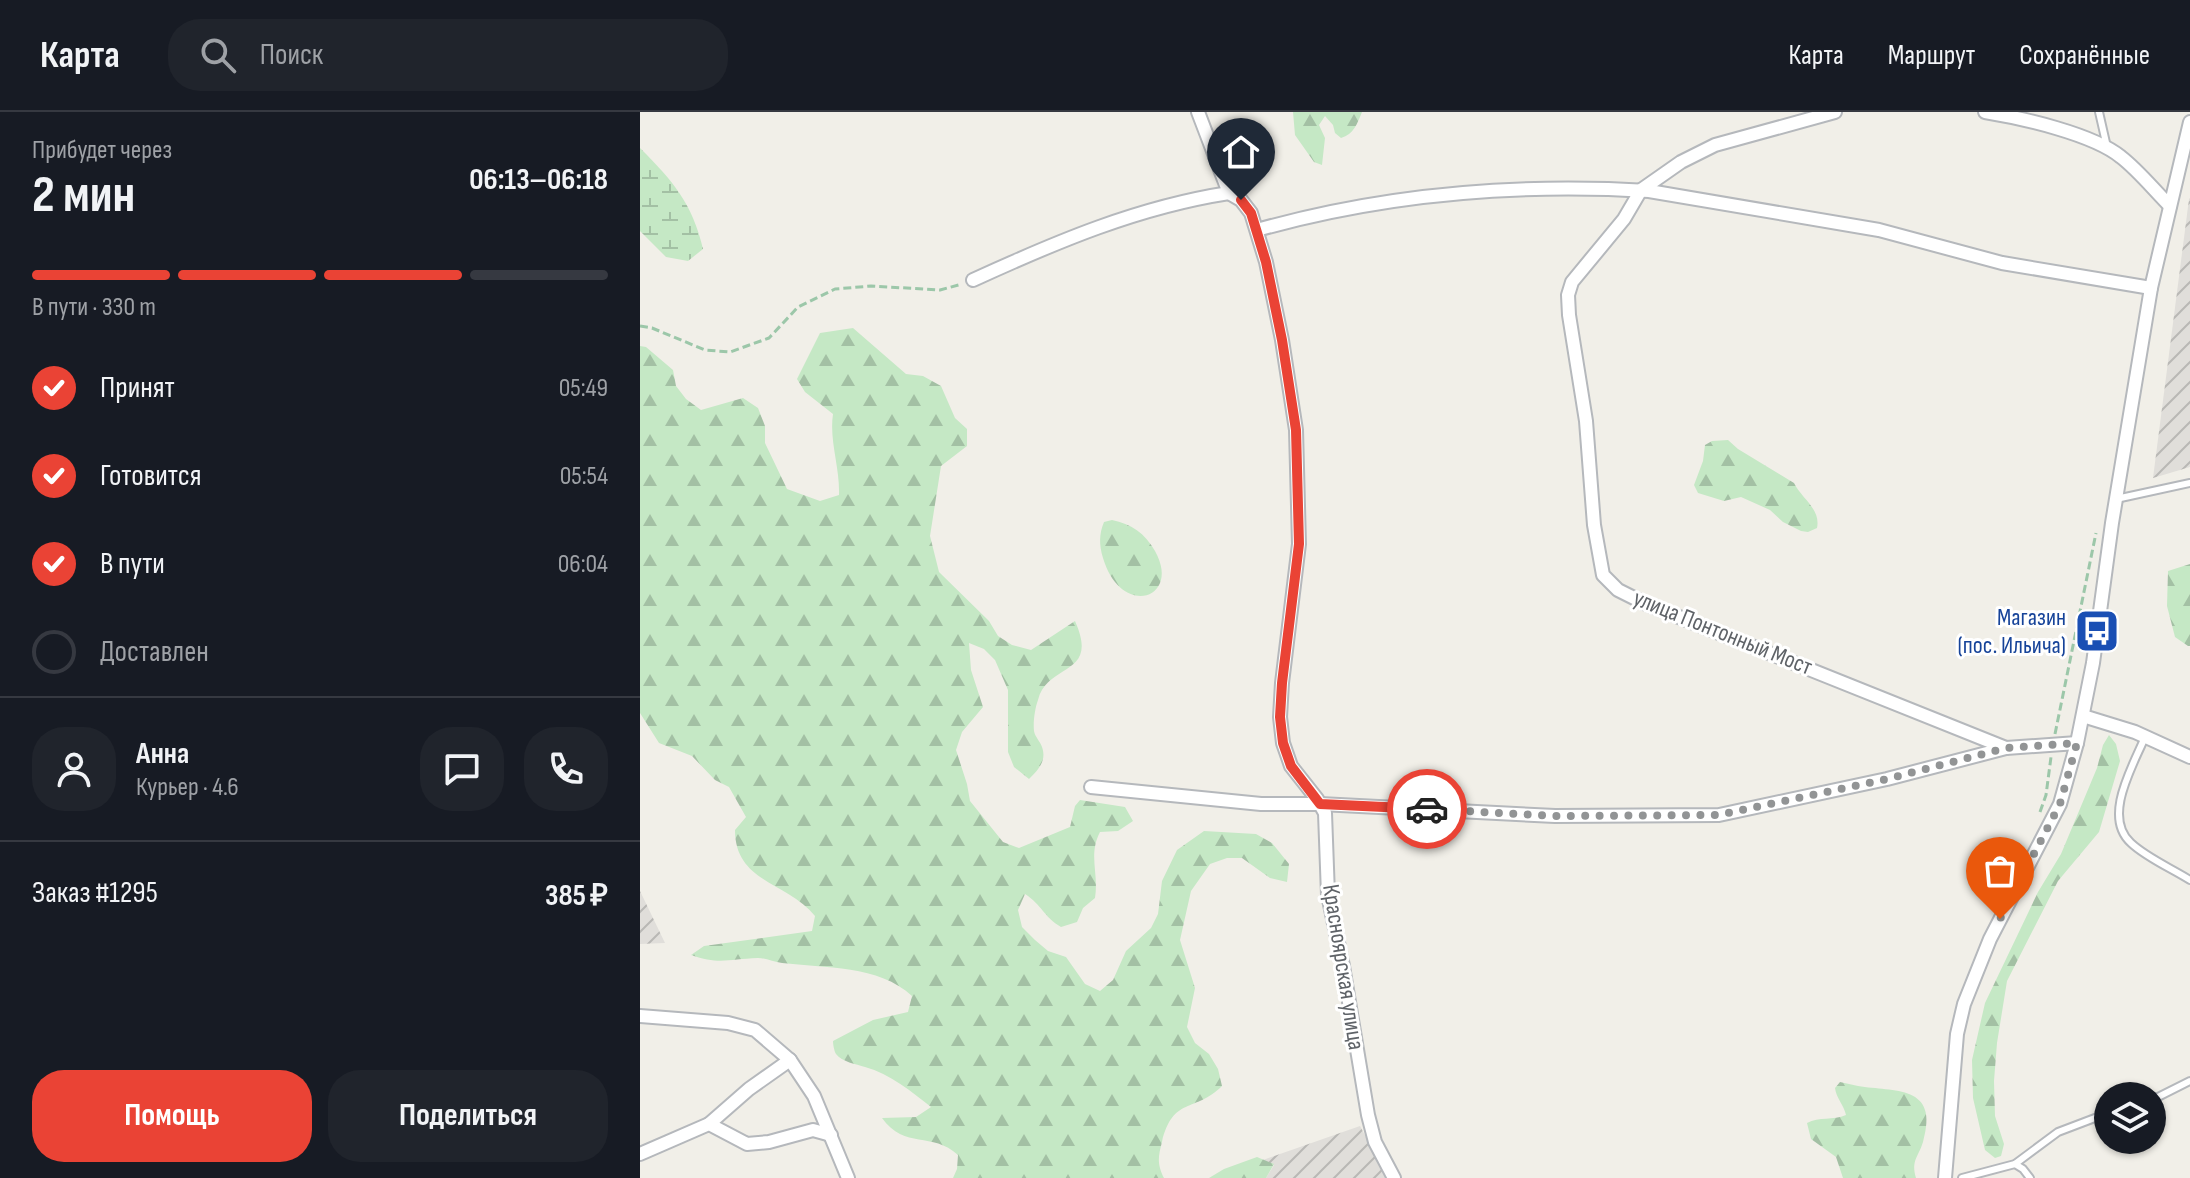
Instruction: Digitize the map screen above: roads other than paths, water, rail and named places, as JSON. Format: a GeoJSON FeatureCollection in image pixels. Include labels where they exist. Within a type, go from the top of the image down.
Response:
{"type":"FeatureCollection","features":[{"type":"Feature","properties":{"kind":"street","name":"Красноярская улица"},"geometry":{"type":"LineString","coordinates":[[1198,112],[1229,193],[1241,200],[1251,213],[1282,340],[1296,430],[1299,544],[1282,683],[1280,717],[1283,743],[1291,766],[1325,813],[1328,829],[1328,895],[1368,1115],[1375,1142],[1394,1178]]}},
{"type":"Feature","properties":{"kind":"street","name":"улица Понтонный Мост"},"geometry":{"type":"LineString","coordinates":[[1835,112],[1715,145],[1681,162],[1641,190],[1624,219],[1579,269],[1572,282],[1568,295],[1573,345],[1586,421],[1594,525],[1603,575],[1618,590],[1644,603],[2006,748]]}},
{"type":"Feature","properties":{"kind":"street"},"geometry":{"type":"LineString","coordinates":[[1985,112],[2059,130],[2107,149],[2120,156],[2170,206]]}},
{"type":"Feature","properties":{"kind":"street"},"geometry":{"type":"LineString","coordinates":[[1945,1178],[1957,1034],[1964,1004],[1990,939],[2060,804],[2077,743],[2151,288],[2190,122]]}},
{"type":"Feature","properties":{"kind":"street"},"geometry":{"type":"LineString","coordinates":[[1257,230],[1301,218],[1421,195],[1502,190],[1641,190],[1879,230],[2002,263],[2151,288]]}},
{"type":"Feature","properties":{"kind":"street"},"geometry":{"type":"LineString","coordinates":[[973,280],[1066,237],[1179,202],[1229,193]]}},
{"type":"Feature","properties":{"kind":"street"},"geometry":{"type":"LineString","coordinates":[[2083,716],[2145,737],[2190,757]]}},
{"type":"Feature","properties":{"kind":"street","name":"улица Понтонный Мост"},"geometry":{"type":"LineString","coordinates":[[1091,787],[1261,804],[1320,804],[1555,816],[1719,815],[1887,779],[2006,748],[2077,743]]}},
{"type":"Feature","properties":{"kind":"street"},"geometry":{"type":"LineString","coordinates":[[640,1016],[728,1023],[755,1030],[790,1060],[814,1096],[848,1178]]}},
{"type":"Feature","properties":{"kind":"street"},"geometry":{"type":"LineString","coordinates":[[640,1154],[709,1124],[749,1089],[790,1060]]}},
{"type":"Feature","properties":{"kind":"street"},"geometry":{"type":"LineString","coordinates":[[709,1124],[747,1144],[769,1142],[813,1130],[831,1135]]}},
{"type":"Feature","properties":{"kind":"lane"},"geometry":{"type":"LineString","coordinates":[[2099,112],[2107,149]]}},
{"type":"Feature","properties":{"kind":"lane"},"geometry":{"type":"LineString","coordinates":[[2116,499],[2190,483]]}},
{"type":"Feature","properties":{"kind":"lane"},"geometry":{"type":"LineString","coordinates":[[2145,737],[2123,792],[2118,819],[2121,831],[2130,843],[2190,880]]}},
{"type":"Feature","properties":{"kind":"lane"},"geometry":{"type":"LineString","coordinates":[[2166,1093],[2190,1081]]}},
{"type":"Feature","properties":{"kind":"lane"},"geometry":{"type":"LineString","coordinates":[[1962,1178],[2015,1164],[2058,1132],[2094,1118]]}},
{"type":"Feature","properties":{"kind":"lane"},"geometry":{"type":"LineString","coordinates":[[2015,1164],[2030,1178]]}},
{"type":"Feature","properties":{"kind":"place","name":"Магазин (пос. Ильича)"},"geometry":{"type":"Point","coordinates":[2097,631]}}]}
